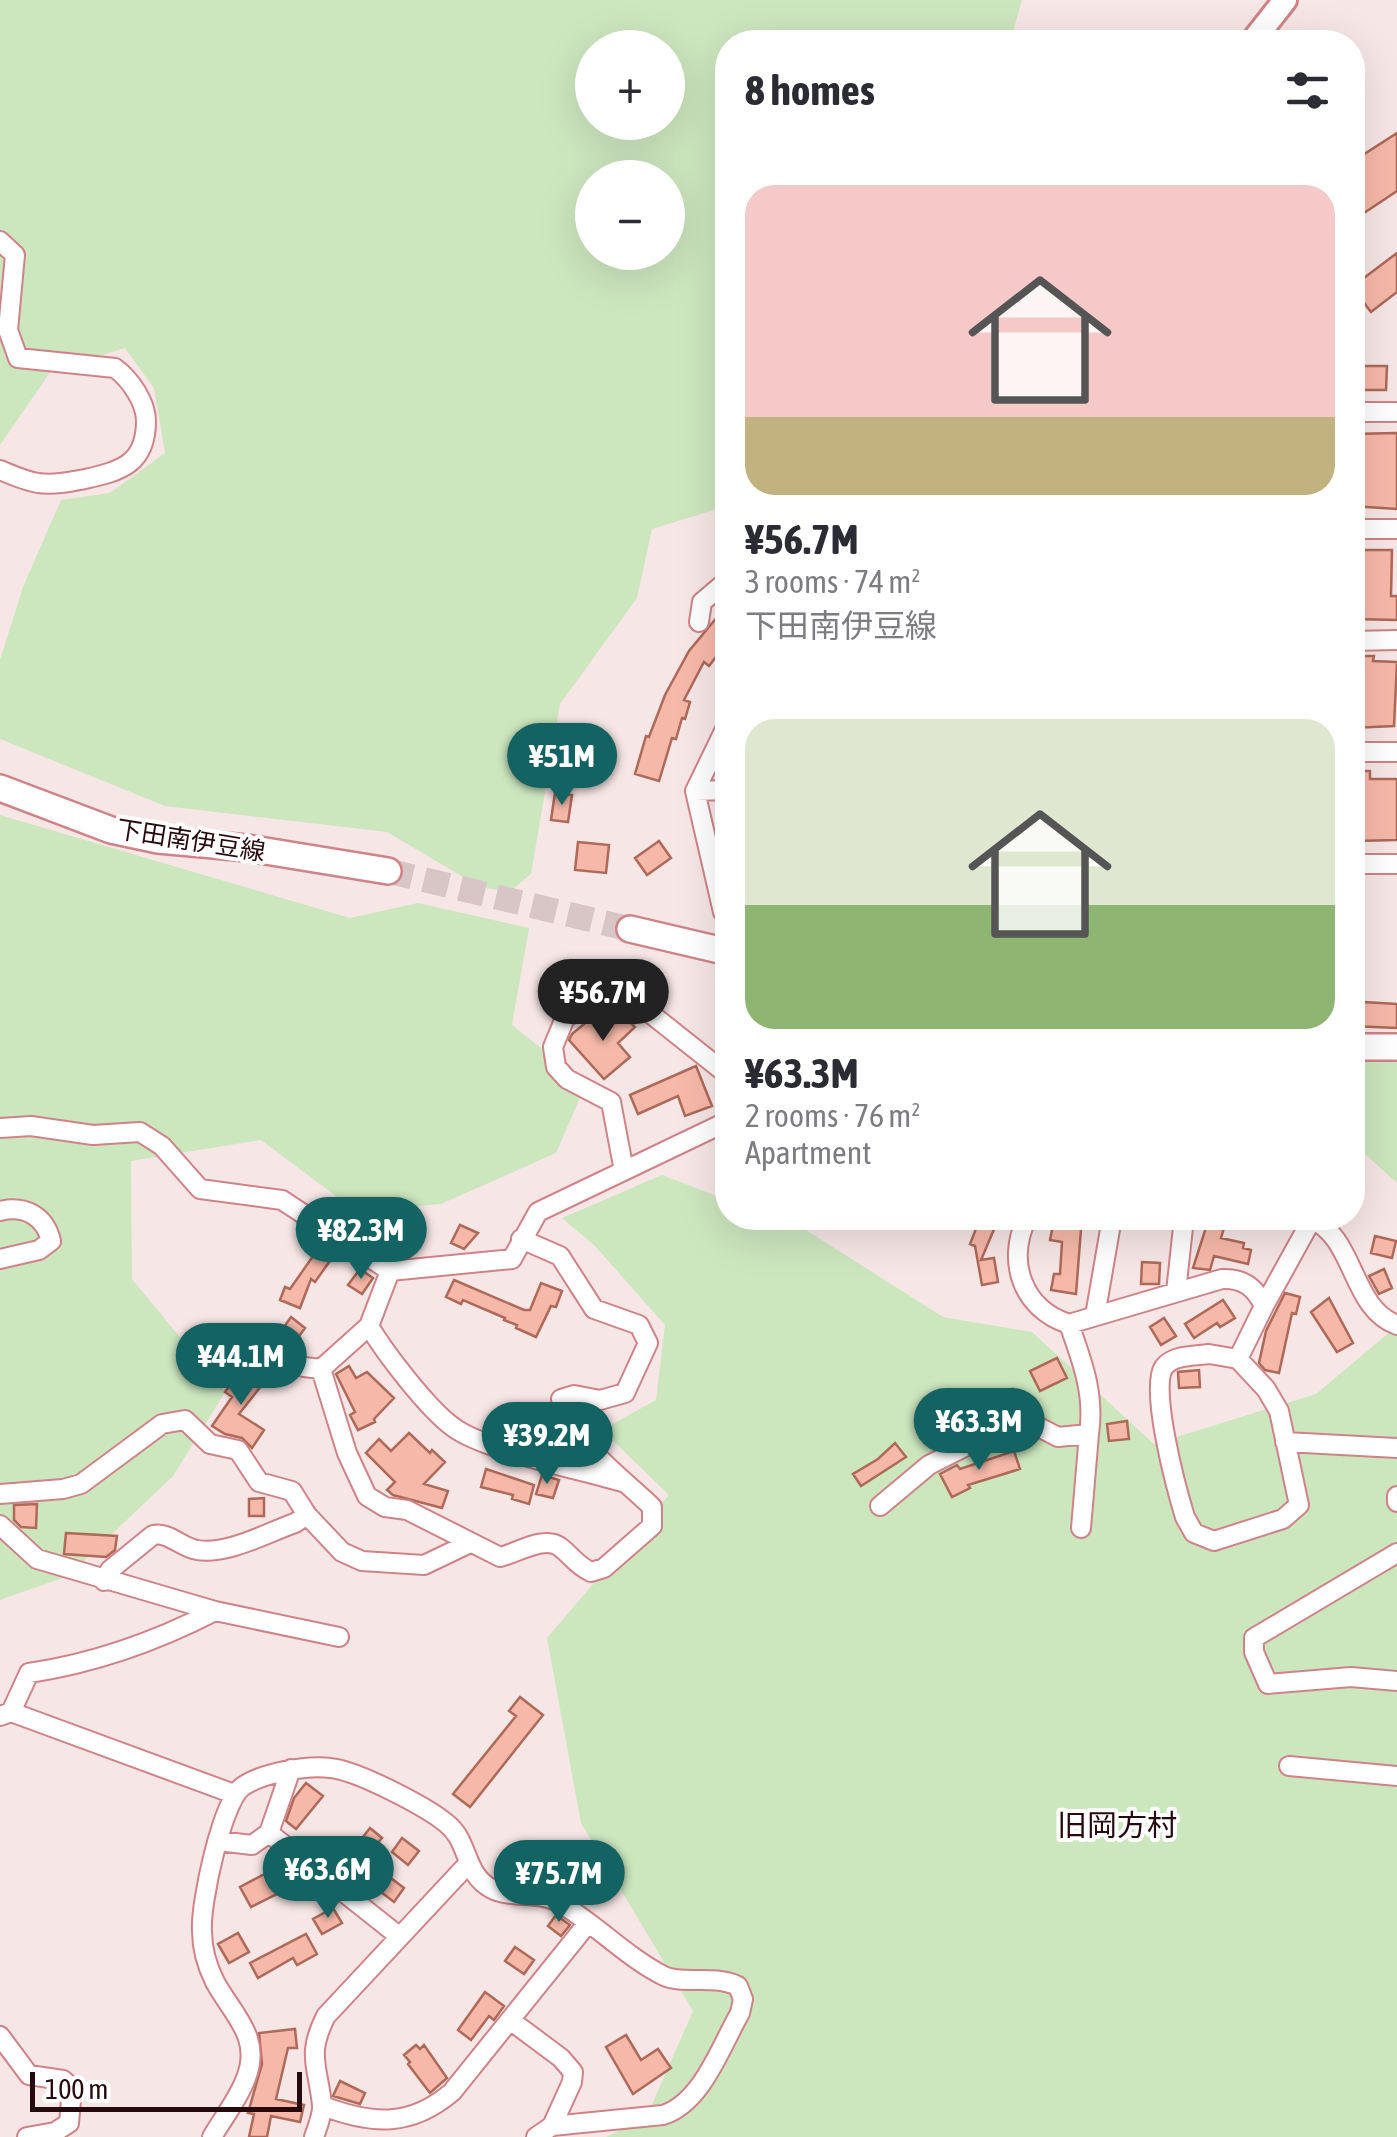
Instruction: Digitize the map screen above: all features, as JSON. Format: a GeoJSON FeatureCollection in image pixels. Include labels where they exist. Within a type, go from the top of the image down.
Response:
{"type":"FeatureCollection","features":[{"type":"Feature","properties":{"kind":"main road","name":"下田南伊豆線"},"geometry":{"type":"LineString","coordinates":[[0,788],[126,833],[388,871]]}},
{"type":"Feature","properties":{"kind":"main road"},"geometry":{"type":"LineString","coordinates":[[630,928],[715,949]]}},
{"type":"Feature","properties":{"kind":"main road"},"geometry":{"type":"LineString","coordinates":[[1365,1047],[1397,1047]]}},
{"type":"Feature","properties":{"kind":"street"},"geometry":{"type":"LineString","coordinates":[[1261,30],[1285,0]]}},
{"type":"Feature","properties":{"kind":"street"},"geometry":{"type":"LineString","coordinates":[[0,242],[15,255],[8,330],[18,358],[115,368],[127,376],[146,412],[146,438],[139,454],[118,472],[59,484],[34,483],[0,470]]}},
{"type":"Feature","properties":{"kind":"street"},"geometry":{"type":"LineString","coordinates":[[1365,412],[1397,412]]}},
{"type":"Feature","properties":{"kind":"street"},"geometry":{"type":"LineString","coordinates":[[1365,529],[1397,529]]}},
{"type":"Feature","properties":{"kind":"street"},"geometry":{"type":"LineString","coordinates":[[699,622],[702,602],[715,591]]}},
{"type":"Feature","properties":{"kind":"street"},"geometry":{"type":"LineString","coordinates":[[1365,641],[1397,640]]}},
{"type":"Feature","properties":{"kind":"street"},"geometry":{"type":"LineString","coordinates":[[715,750],[695,791],[715,883]]}},
{"type":"Feature","properties":{"kind":"street"},"geometry":{"type":"LineString","coordinates":[[1365,752],[1397,752]]}},
{"type":"Feature","properties":{"kind":"street"},"geometry":{"type":"LineString","coordinates":[[695,791],[715,790]]}},
{"type":"Feature","properties":{"kind":"street"},"geometry":{"type":"LineString","coordinates":[[1365,864],[1397,864]]}},
{"type":"Feature","properties":{"kind":"street"},"geometry":{"type":"LineString","coordinates":[[624,1170],[611,1102],[567,1079],[556,1068],[553,1047],[565,1018],[583,1007],[605,1002],[631,1004],[651,1014],[715,1065]]}},
{"type":"Feature","properties":{"kind":"street"},"geometry":{"type":"LineString","coordinates":[[0,1128],[31,1126],[93,1134],[140,1132],[162,1146],[200,1189],[282,1200],[390,1270],[512,1258],[538,1212],[715,1127]]}},
{"type":"Feature","properties":{"kind":"street"},"geometry":{"type":"LineString","coordinates":[[0,1211],[22,1208],[38,1217],[48,1229],[51,1241],[39,1250],[0,1259]]}},
{"type":"Feature","properties":{"kind":"street"},"geometry":{"type":"LineString","coordinates":[[1023,1230],[1018,1248],[1022,1284],[1046,1312],[1069,1324],[1230,1278],[1251,1286],[1264,1306]]}},
{"type":"Feature","properties":{"kind":"street"},"geometry":{"type":"LineString","coordinates":[[1096,1316],[1110,1230]]}},
{"type":"Feature","properties":{"kind":"street"},"geometry":{"type":"LineString","coordinates":[[1176,1292],[1183,1230]]}},
{"type":"Feature","properties":{"kind":"street"},"geometry":{"type":"LineString","coordinates":[[1238,1358],[1305,1230]]}},
{"type":"Feature","properties":{"kind":"street"},"geometry":{"type":"LineString","coordinates":[[1329,1230],[1378,1312],[1397,1325]]}},
{"type":"Feature","properties":{"kind":"street"},"geometry":{"type":"LineString","coordinates":[[322,1369],[347,1453],[366,1496],[385,1507],[407,1510],[500,1558],[547,1541],[559,1545],[577,1566],[591,1572],[604,1568],[652,1526],[652,1507],[586,1446],[566,1415],[561,1399],[574,1395],[600,1400],[625,1394],[648,1344],[639,1324],[594,1309],[560,1256],[521,1240]]}},
{"type":"Feature","properties":{"kind":"street"},"geometry":{"type":"LineString","coordinates":[[268,1350],[304,1367],[322,1369],[369,1326],[390,1270]]}},
{"type":"Feature","properties":{"kind":"street"},"geometry":{"type":"LineString","coordinates":[[1069,1324],[1090,1391],[1092,1411],[1081,1528]]}},
{"type":"Feature","properties":{"kind":"street"},"geometry":{"type":"LineString","coordinates":[[369,1326],[384,1352],[452,1427],[478,1440],[627,1483]]}},
{"type":"Feature","properties":{"kind":"street"},"geometry":{"type":"LineString","coordinates":[[1225,1354],[1238,1358],[1273,1398],[1298,1499],[1296,1512],[1214,1541],[1194,1532],[1178,1494],[1158,1390],[1164,1366],[1187,1356],[1225,1354]]}},
{"type":"Feature","properties":{"kind":"street"},"geometry":{"type":"LineString","coordinates":[[0,1494],[80,1484],[162,1424],[185,1420],[210,1444],[238,1450],[259,1482],[292,1491],[307,1515],[342,1552],[362,1561],[424,1564],[468,1544]]}},
{"type":"Feature","properties":{"kind":"street"},"geometry":{"type":"LineString","coordinates":[[880,1506],[928,1465],[1010,1424],[1031,1423],[1058,1437],[1089,1434]]}},
{"type":"Feature","properties":{"kind":"street"},"geometry":{"type":"LineString","coordinates":[[1285,1442],[1397,1448]]}},
{"type":"Feature","properties":{"kind":"street"},"geometry":{"type":"LineString","coordinates":[[104,1581],[110,1570],[153,1535],[161,1534],[192,1550],[210,1551],[296,1523],[307,1515]]}},
{"type":"Feature","properties":{"kind":"street"},"geometry":{"type":"LineString","coordinates":[[0,1525],[37,1559],[215,1611],[339,1637]]}},
{"type":"Feature","properties":{"kind":"street"},"geometry":{"type":"LineString","coordinates":[[1397,1553],[1254,1638],[1254,1652],[1268,1684],[1352,1678],[1397,1681]]}},
{"type":"Feature","properties":{"kind":"street"},"geometry":{"type":"LineString","coordinates":[[215,1611],[162,1638],[82,1665],[29,1672],[6,1714],[234,1794]]}},
{"type":"Feature","properties":{"kind":"street"},"geometry":{"type":"LineString","coordinates":[[1289,1766],[1397,1776]]}},
{"type":"Feature","properties":{"kind":"street"},"geometry":{"type":"LineString","coordinates":[[212,2137],[246,2079],[252,2054],[239,2014],[216,1985],[205,1960],[201,1928],[204,1898],[218,1841],[234,1794],[244,1784],[291,1769],[332,1768],[380,1786],[447,1823],[464,1844],[467,1865],[491,1888],[555,1899],[668,1978],[722,1978],[738,1986],[743,1998],[740,2013],[696,2090],[678,2110],[552,2126],[536,2137]]}},
{"type":"Feature","properties":{"kind":"street"},"geometry":{"type":"LineString","coordinates":[[218,1841],[252,1846],[269,1833],[291,1769]]}},
{"type":"Feature","properties":{"kind":"street"},"geometry":{"type":"LineString","coordinates":[[269,1833],[400,1936]]}},
{"type":"Feature","properties":{"kind":"street"},"geometry":{"type":"LineString","coordinates":[[314,2137],[323,2106],[316,2074],[316,2036],[326,2016],[467,1865]]}},
{"type":"Feature","properties":{"kind":"street"},"geometry":{"type":"LineString","coordinates":[[323,2106],[394,2121],[430,2111],[452,2092],[588,1923]]}},
{"type":"Feature","properties":{"kind":"street"},"geometry":{"type":"LineString","coordinates":[[510,2020],[574,2072],[552,2126]]}},
{"type":"Feature","properties":{"kind":"street"},"geometry":{"type":"LineString","coordinates":[[0,2036],[29,2074],[63,2080],[72,2088],[69,2122],[55,2132],[28,2137]]}},
{"type":"Feature","properties":{"kind":"green space"},"geometry":{"type":"Polygon","coordinates":[[[0,0],[1022,0],[1013,30],[715,30],[715,510],[652,529],[637,598],[560,704],[531,874],[509,892],[480,887],[387,832],[165,806],[0,739],[0,660],[23,587],[61,500],[110,493],[165,453],[154,388],[125,348],[51,371],[0,445],[0,0]]]}},
{"type":"Feature","properties":{"kind":"green space"},"geometry":{"type":"Polygon","coordinates":[[[0,815],[350,918],[418,903],[529,928],[512,1025],[586,1084],[556,1153],[441,1204],[356,1211],[261,1140],[131,1161],[132,1279],[225,1392],[173,1476],[68,1576],[0,1600],[0,815]]]}},
{"type":"Feature","properties":{"kind":"green space"},"geometry":{"type":"Polygon","coordinates":[[[1397,1059],[1397,1183],[1365,1154],[1365,1062],[1397,1059]]]}},
{"type":"Feature","properties":{"kind":"green space"},"geometry":{"type":"Polygon","coordinates":[[[662,1175],[715,1195],[715,1230],[806,1230],[943,1317],[1032,1332],[1154,1444],[1316,1394],[1397,1326],[1397,2137],[606,2137],[646,2118],[693,2011],[581,1823],[547,1638],[669,1495],[602,1430],[656,1400],[665,1325],[595,1246],[562,1218],[662,1175]]]}},
{"type":"Feature","properties":{"kind":"building"},"geometry":{"type":"Polygon","coordinates":[[[1397,133],[1397,191],[1365,212],[1365,154],[1397,133]]]}},
{"type":"Feature","properties":{"kind":"building"},"geometry":{"type":"Polygon","coordinates":[[[1397,253],[1397,292],[1371,312],[1365,304],[1365,277],[1397,253]]]}},
{"type":"Feature","properties":{"kind":"building"},"geometry":{"type":"Polygon","coordinates":[[[1365,366],[1387,366],[1386,390],[1365,390],[1365,366]]]}},
{"type":"Feature","properties":{"kind":"building"},"geometry":{"type":"Polygon","coordinates":[[[1397,433],[1397,509],[1365,507],[1365,434],[1397,433]]]}},
{"type":"Feature","properties":{"kind":"building"},"geometry":{"type":"Polygon","coordinates":[[[1365,550],[1392,550],[1391,596],[1397,596],[1397,620],[1365,619],[1365,550]]]}},
{"type":"Feature","properties":{"kind":"building"},"geometry":{"type":"Polygon","coordinates":[[[715,620],[715,658],[709,666],[704,662],[684,700],[690,702],[685,719],[682,718],[676,739],[672,738],[659,781],[635,774],[646,736],[649,737],[665,695],[689,651],[715,620]]]}},
{"type":"Feature","properties":{"kind":"building"},"geometry":{"type":"Polygon","coordinates":[[[1365,656],[1374,656],[1373,661],[1397,662],[1394,726],[1365,727],[1365,656]]]}},
{"type":"Feature","properties":{"kind":"building"},"geometry":{"type":"Polygon","coordinates":[[[1365,771],[1370,771],[1370,779],[1397,779],[1397,840],[1365,841],[1365,771]]]}},
{"type":"Feature","properties":{"kind":"building"},"geometry":{"type":"Polygon","coordinates":[[[555,793],[572,795],[568,822],[551,820],[555,793]]]}},
{"type":"Feature","properties":{"kind":"building"},"geometry":{"type":"Polygon","coordinates":[[[659,841],[671,858],[647,875],[635,858],[659,841]]]}},
{"type":"Feature","properties":{"kind":"building"},"geometry":{"type":"Polygon","coordinates":[[[578,842],[609,845],[606,873],[575,870],[578,842]]]}},
{"type":"Feature","properties":{"kind":"building"},"geometry":{"type":"Polygon","coordinates":[[[1365,1002],[1397,1004],[1397,1028],[1365,1027],[1365,1002]]]}},
{"type":"Feature","properties":{"kind":"building"},"geometry":{"type":"Polygon","coordinates":[[[606,1015],[620,1021],[625,1017],[635,1027],[618,1043],[630,1057],[604,1079],[569,1040],[590,1019],[595,1026],[606,1015]]]}},
{"type":"Feature","properties":{"kind":"building"},"geometry":{"type":"Polygon","coordinates":[[[696,1066],[712,1106],[685,1116],[678,1096],[638,1114],[630,1095],[696,1066]]]}},
{"type":"Feature","properties":{"kind":"building"},"geometry":{"type":"Polygon","coordinates":[[[460,1225],[478,1233],[464,1249],[451,1243],[460,1225]]]}},
{"type":"Feature","properties":{"kind":"building"},"geometry":{"type":"Polygon","coordinates":[[[975,1230],[994,1230],[981,1260],[994,1258],[998,1282],[982,1285],[975,1246],[970,1244],[975,1230]]]}},
{"type":"Feature","properties":{"kind":"building"},"geometry":{"type":"Polygon","coordinates":[[[1052,1230],[1081,1230],[1076,1294],[1051,1290],[1054,1274],[1060,1274],[1062,1242],[1050,1240],[1052,1230]]]}},
{"type":"Feature","properties":{"kind":"building"},"geometry":{"type":"Polygon","coordinates":[[[1205,1230],[1223,1230],[1221,1238],[1244,1243],[1243,1248],[1251,1250],[1248,1264],[1214,1256],[1210,1270],[1193,1268],[1205,1230]]]}},
{"type":"Feature","properties":{"kind":"building"},"geometry":{"type":"Polygon","coordinates":[[[1375,1236],[1396,1241],[1392,1258],[1371,1253],[1375,1236]]]}},
{"type":"Feature","properties":{"kind":"building"},"geometry":{"type":"Polygon","coordinates":[[[318,1249],[332,1258],[315,1282],[311,1279],[300,1308],[280,1300],[285,1287],[290,1289],[318,1249]]]}},
{"type":"Feature","properties":{"kind":"building"},"geometry":{"type":"Polygon","coordinates":[[[1142,1262],[1160,1263],[1159,1284],[1141,1284],[1142,1262]]]}},
{"type":"Feature","properties":{"kind":"building"},"geometry":{"type":"Polygon","coordinates":[[[360,1269],[373,1278],[362,1294],[348,1285],[360,1269]]]}},
{"type":"Feature","properties":{"kind":"building"},"geometry":{"type":"Polygon","coordinates":[[[1384,1269],[1392,1288],[1379,1294],[1369,1276],[1384,1269]]]}},
{"type":"Feature","properties":{"kind":"building"},"geometry":{"type":"Polygon","coordinates":[[[454,1280],[524,1310],[530,1310],[541,1283],[562,1291],[536,1337],[505,1318],[446,1297],[454,1280]]]}},
{"type":"Feature","properties":{"kind":"building"},"geometry":{"type":"Polygon","coordinates":[[[1285,1293],[1300,1297],[1296,1314],[1292,1313],[1279,1373],[1265,1370],[1259,1363],[1266,1331],[1285,1293]]]}},
{"type":"Feature","properties":{"kind":"building"},"geometry":{"type":"Polygon","coordinates":[[[1329,1298],[1353,1343],[1337,1352],[1311,1312],[1329,1298]]]}},
{"type":"Feature","properties":{"kind":"building"},"geometry":{"type":"Polygon","coordinates":[[[1223,1300],[1235,1318],[1220,1327],[1217,1323],[1194,1338],[1185,1324],[1223,1300]]]}},
{"type":"Feature","properties":{"kind":"building"},"geometry":{"type":"Polygon","coordinates":[[[291,1317],[305,1328],[291,1347],[276,1338],[291,1317]]]}},
{"type":"Feature","properties":{"kind":"building"},"geometry":{"type":"Polygon","coordinates":[[[1164,1318],[1176,1336],[1161,1345],[1150,1327],[1164,1318]]]}},
{"type":"Feature","properties":{"kind":"building"},"geometry":{"type":"Polygon","coordinates":[[[1057,1358],[1067,1378],[1040,1391],[1030,1371],[1057,1358]]]}},
{"type":"Feature","properties":{"kind":"building"},"geometry":{"type":"Polygon","coordinates":[[[246,1365],[266,1380],[239,1414],[264,1430],[252,1448],[242,1438],[212,1426],[232,1397],[225,1392],[246,1365]]]}},
{"type":"Feature","properties":{"kind":"building"},"geometry":{"type":"Polygon","coordinates":[[[349,1366],[356,1378],[367,1372],[394,1398],[375,1422],[358,1430],[350,1415],[355,1412],[336,1374],[349,1366]]]}},
{"type":"Feature","properties":{"kind":"building"},"geometry":{"type":"Polygon","coordinates":[[[1199,1370],[1200,1387],[1179,1388],[1178,1372],[1199,1370]]]}},
{"type":"Feature","properties":{"kind":"building"},"geometry":{"type":"Polygon","coordinates":[[[1013,1389],[1016,1411],[1001,1415],[998,1391],[1013,1389]]]}},
{"type":"Feature","properties":{"kind":"building"},"geometry":{"type":"Polygon","coordinates":[[[1127,1421],[1129,1439],[1109,1441],[1107,1424],[1127,1421]]]}},
{"type":"Feature","properties":{"kind":"building"},"geometry":{"type":"Polygon","coordinates":[[[409,1433],[445,1462],[424,1484],[448,1491],[442,1508],[393,1495],[387,1490],[395,1482],[366,1453],[379,1439],[391,1451],[409,1433]]]}},
{"type":"Feature","properties":{"kind":"building"},"geometry":{"type":"Polygon","coordinates":[[[895,1443],[906,1457],[861,1486],[853,1474],[895,1443]]]}},
{"type":"Feature","properties":{"kind":"building"},"geometry":{"type":"Polygon","coordinates":[[[1014,1451],[1020,1469],[968,1485],[970,1488],[952,1497],[940,1474],[957,1465],[960,1469],[1014,1451]]]}},
{"type":"Feature","properties":{"kind":"building"},"geometry":{"type":"Polygon","coordinates":[[[486,1469],[534,1485],[529,1504],[512,1499],[513,1495],[481,1487],[486,1469]]]}},
{"type":"Feature","properties":{"kind":"building"},"geometry":{"type":"Polygon","coordinates":[[[542,1475],[559,1480],[553,1498],[536,1494],[542,1475]]]}},
{"type":"Feature","properties":{"kind":"building"},"geometry":{"type":"Polygon","coordinates":[[[264,1498],[264,1516],[249,1516],[249,1499],[264,1498]]]}},
{"type":"Feature","properties":{"kind":"building"},"geometry":{"type":"Polygon","coordinates":[[[37,1504],[36,1528],[21,1527],[14,1520],[14,1505],[37,1504]]]}},
{"type":"Feature","properties":{"kind":"building"},"geometry":{"type":"Polygon","coordinates":[[[66,1533],[117,1536],[115,1550],[106,1557],[64,1554],[66,1533]]]}},
{"type":"Feature","properties":{"kind":"building"},"geometry":{"type":"Polygon","coordinates":[[[520,1697],[543,1715],[470,1807],[453,1794],[516,1716],[509,1711],[520,1697]]]}},
{"type":"Feature","properties":{"kind":"building"},"geometry":{"type":"Polygon","coordinates":[[[306,1783],[323,1796],[296,1829],[286,1821],[294,1798],[306,1783]]]}},
{"type":"Feature","properties":{"kind":"building"},"geometry":{"type":"Polygon","coordinates":[[[370,1828],[382,1838],[370,1852],[359,1842],[370,1828]]]}},
{"type":"Feature","properties":{"kind":"building"},"geometry":{"type":"Polygon","coordinates":[[[402,1838],[419,1851],[408,1865],[392,1852],[402,1838]]]}},
{"type":"Feature","properties":{"kind":"building"},"geometry":{"type":"Polygon","coordinates":[[[339,1840],[356,1853],[340,1873],[323,1860],[339,1840]]]}},
{"type":"Feature","properties":{"kind":"building"},"geometry":{"type":"Polygon","coordinates":[[[553,1869],[572,1883],[565,1892],[543,1883],[553,1869]]]}},
{"type":"Feature","properties":{"kind":"building"},"geometry":{"type":"Polygon","coordinates":[[[272,1870],[283,1891],[251,1907],[240,1887],[272,1870]]]}},
{"type":"Feature","properties":{"kind":"building"},"geometry":{"type":"Polygon","coordinates":[[[387,1875],[404,1888],[394,1902],[377,1889],[387,1875]]]}},
{"type":"Feature","properties":{"kind":"building"},"geometry":{"type":"Polygon","coordinates":[[[333,1908],[342,1923],[322,1934],[313,1919],[333,1908]]]}},
{"type":"Feature","properties":{"kind":"building"},"geometry":{"type":"Polygon","coordinates":[[[556,1915],[570,1925],[561,1936],[548,1926],[556,1915]]]}},
{"type":"Feature","properties":{"kind":"building"},"geometry":{"type":"Polygon","coordinates":[[[238,1933],[249,1952],[229,1963],[218,1944],[238,1933]]]}},
{"type":"Feature","properties":{"kind":"building"},"geometry":{"type":"Polygon","coordinates":[[[306,1934],[317,1954],[297,1965],[293,1958],[258,1978],[250,1963],[306,1934]]]}},
{"type":"Feature","properties":{"kind":"building"},"geometry":{"type":"Polygon","coordinates":[[[515,1947],[534,1960],[524,1974],[505,1961],[515,1947]]]}},
{"type":"Feature","properties":{"kind":"building"},"geometry":{"type":"Polygon","coordinates":[[[485,1992],[504,2006],[494,2020],[489,2016],[471,2040],[458,2030],[485,1992]]]}},
{"type":"Feature","properties":{"kind":"building"},"geometry":{"type":"Polygon","coordinates":[[[295,2029],[297,2048],[288,2048],[276,2099],[304,2105],[300,2122],[271,2116],[267,2137],[249,2137],[254,2114],[248,2113],[262,2064],[259,2033],[295,2029]]]}},
{"type":"Feature","properties":{"kind":"building"},"geometry":{"type":"Polygon","coordinates":[[[626,2035],[641,2060],[658,2049],[671,2068],[633,2094],[606,2047],[626,2035]]]}},
{"type":"Feature","properties":{"kind":"building"},"geometry":{"type":"Polygon","coordinates":[[[416,2045],[420,2049],[424,2045],[447,2078],[430,2093],[404,2055],[416,2045]]]}},
{"type":"Feature","properties":{"kind":"building"},"geometry":{"type":"Polygon","coordinates":[[[340,2081],[365,2093],[360,2104],[333,2096],[340,2081]]]}},
{"type":"Feature","properties":{"kind":"tunnel"},"geometry":{"type":"LineString","coordinates":[[388,871],[630,929]]}},
{"type":"Feature","properties":{"kind":"district","name":"旧岡方村"},"geometry":{"type":"Point","coordinates":[1117,1826]}}]}
